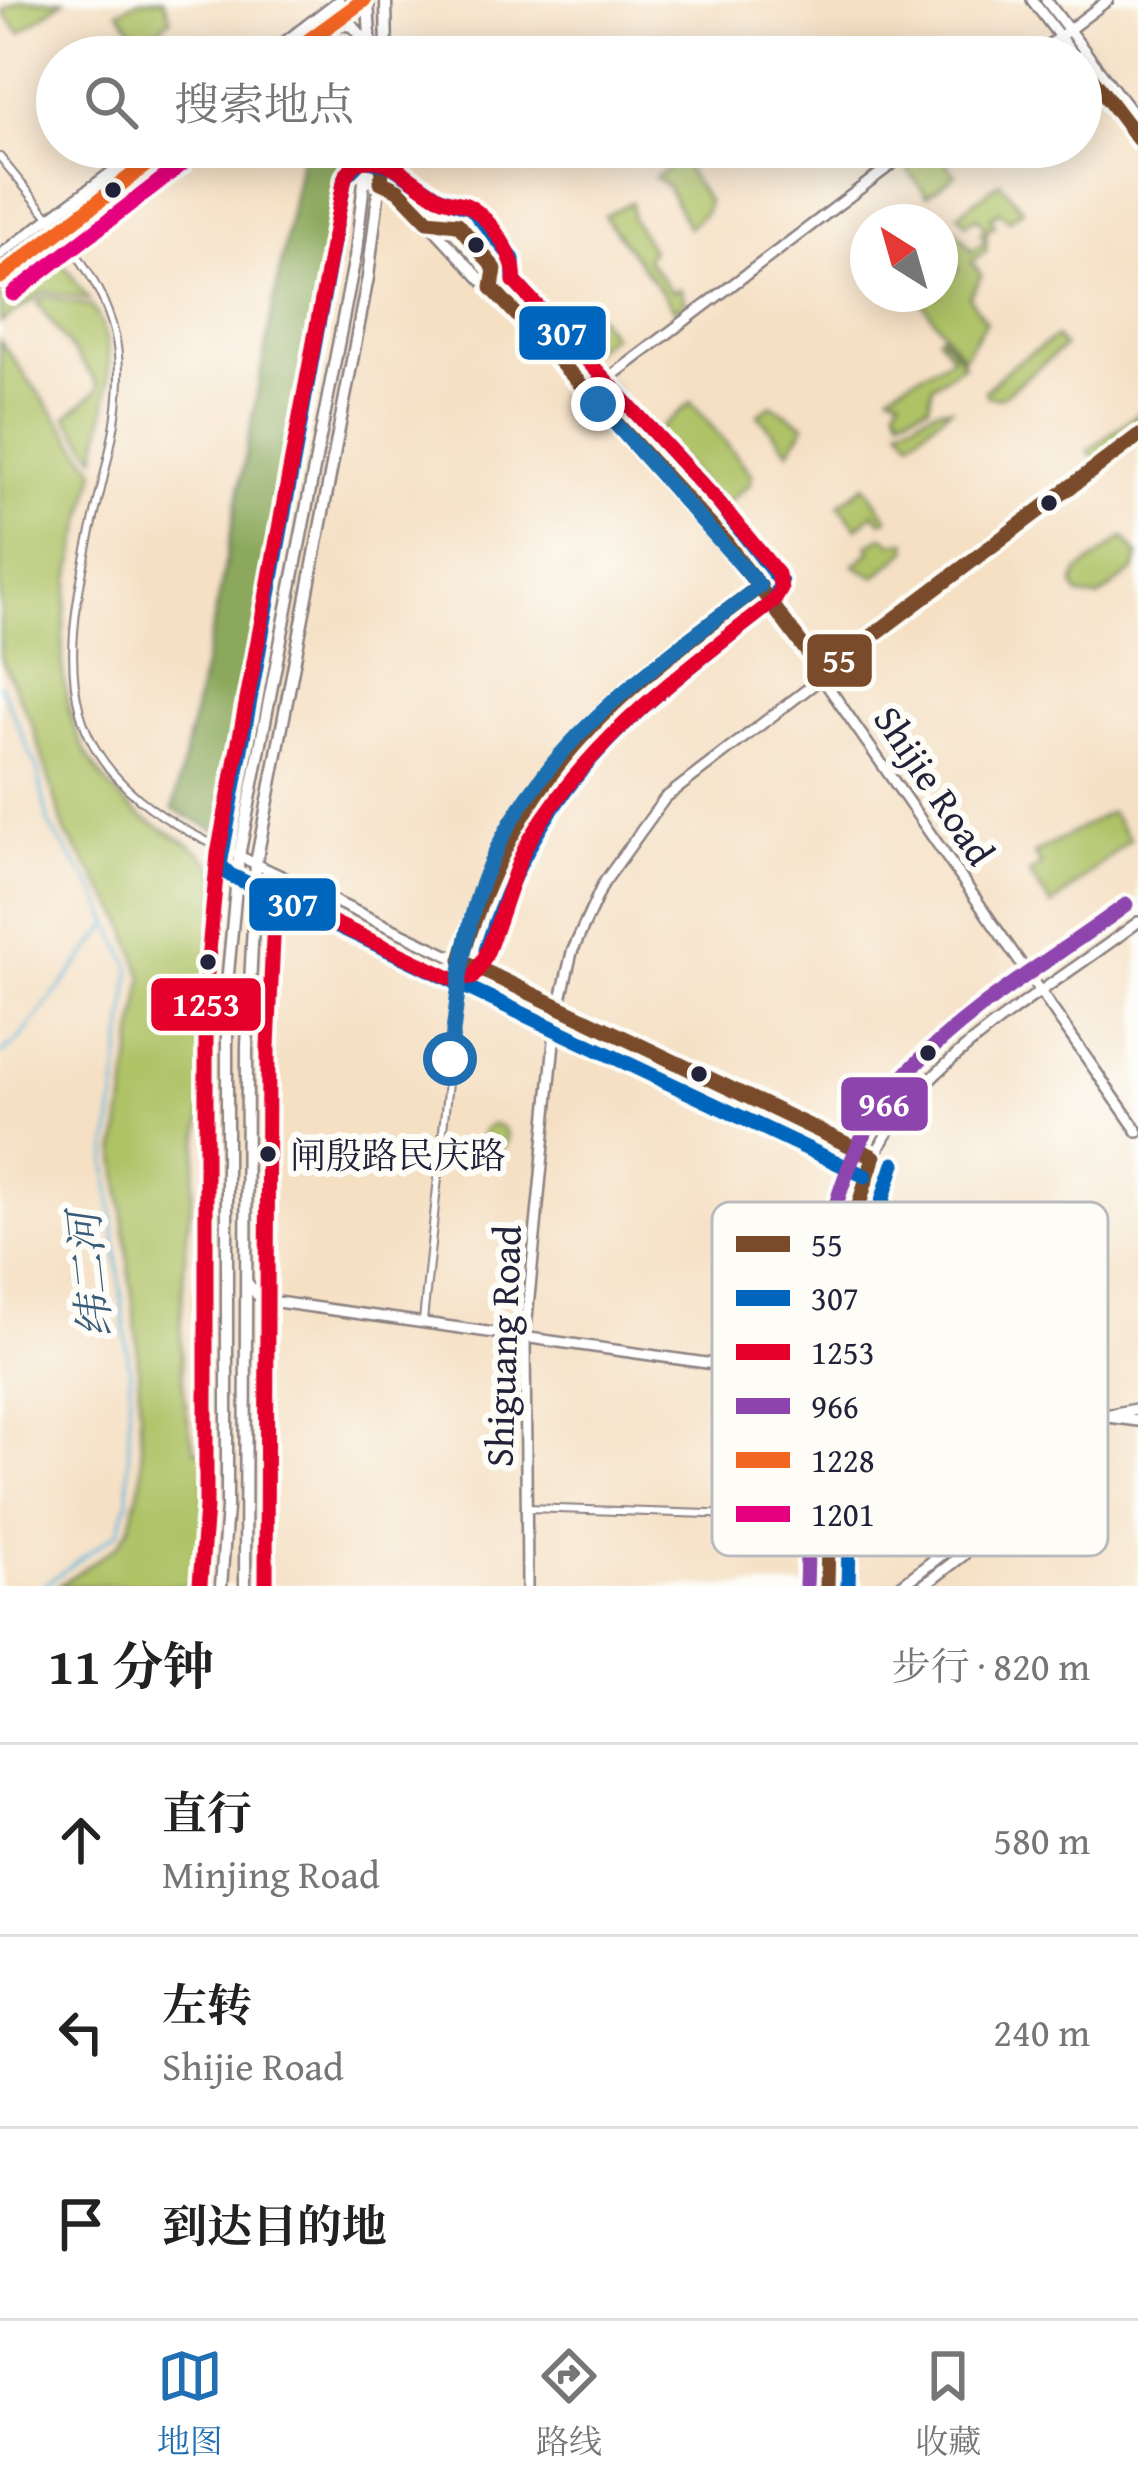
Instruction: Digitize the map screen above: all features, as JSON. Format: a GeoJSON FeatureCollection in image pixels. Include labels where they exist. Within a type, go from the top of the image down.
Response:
{"type":"FeatureCollection","features":[{"type":"Feature","properties":{"kind":"main road"},"geometry":{"type":"LineString","coordinates":[[366,0],[369,36]]}},
{"type":"Feature","properties":{"kind":"main road"},"geometry":{"type":"LineString","coordinates":[[386,0],[387,36]]}},
{"type":"Feature","properties":{"kind":"main road"},"geometry":{"type":"LineString","coordinates":[[333,23],[359,30],[362,36]]}},
{"type":"Feature","properties":{"kind":"main road"},"geometry":{"type":"LineString","coordinates":[[221,1586],[227,1508],[227,984],[239,856],[367,168]]}},
{"type":"Feature","properties":{"kind":"main road"},"geometry":{"type":"LineString","coordinates":[[244,1586],[244,1271],[256,863],[368,277],[382,168]]}},
{"type":"Feature","properties":{"kind":"main road"},"geometry":{"type":"LineString","coordinates":[[248,807],[257,812],[265,802]]}},
{"type":"Feature","properties":{"kind":"main road"},"geometry":{"type":"LineString","coordinates":[[233,924],[243,905],[252,926]]}},
{"type":"Feature","properties":{"kind":"main road"},"geometry":{"type":"LineString","coordinates":[[1108,1415],[1138,1409]]}},
{"type":"Feature","properties":{"kind":"main road"},"geometry":{"type":"LineString","coordinates":[[901,1586],[938,1556]]}},
{"type":"Feature","properties":{"kind":"main road"},"geometry":{"type":"LineString","coordinates":[[923,1586],[962,1556]]}},
{"type":"Feature","properties":{"kind":"street"},"geometry":{"type":"LineString","coordinates":[[292,36],[339,0]]}},
{"type":"Feature","properties":{"kind":"street"},"geometry":{"type":"LineString","coordinates":[[315,36],[366,0]]}},
{"type":"Feature","properties":{"kind":"street"},"geometry":{"type":"LineString","coordinates":[[1032,0],[1067,36]]}},
{"type":"Feature","properties":{"kind":"street"},"geometry":{"type":"LineString","coordinates":[[1046,0],[1066,36]]}},
{"type":"Feature","properties":{"kind":"street"},"geometry":{"type":"LineString","coordinates":[[1060,36],[1108,0]]}},
{"type":"Feature","properties":{"kind":"street"},"geometry":{"type":"LineString","coordinates":[[1102,78],[1138,121]]}},
{"type":"Feature","properties":{"kind":"street"},"geometry":{"type":"LineString","coordinates":[[1102,92],[1138,139]]}},
{"type":"Feature","properties":{"kind":"street"},"geometry":{"type":"LineString","coordinates":[[0,157],[59,232],[107,310],[118,362],[116,414],[71,623],[73,681],[82,720],[106,765],[151,811],[239,856],[874,1157]]}},
{"type":"Feature","properties":{"kind":"street"},"geometry":{"type":"LineString","coordinates":[[0,255],[116,168]]}},
{"type":"Feature","properties":{"kind":"street"},"geometry":{"type":"LineString","coordinates":[[0,277],[142,168]]}},
{"type":"Feature","properties":{"kind":"street"},"geometry":{"type":"LineString","coordinates":[[589,393],[887,168]]}},
{"type":"Feature","properties":{"kind":"street"},"geometry":{"type":"LineString","coordinates":[[366,181],[381,182]]}},
{"type":"Feature","properties":{"kind":"street","name":"Shijie Road"},"geometry":{"type":"LineString","coordinates":[[381,182],[398,190],[589,393],[760,586],[1138,1132]]}},
{"type":"Feature","properties":{"kind":"street","name":"Shiguang Road"},"geometry":{"type":"LineString","coordinates":[[526,1586],[525,1339],[558,1005],[587,914],[643,822],[692,776],[1138,436]]}},
{"type":"Feature","properties":{"kind":"street"},"geometry":{"type":"LineString","coordinates":[[423,1321],[461,960],[476,903],[503,839],[576,734],[622,691],[760,586]]}},
{"type":"Feature","properties":{"kind":"street"},"geometry":{"type":"LineString","coordinates":[[858,1202],[874,1157],[895,1122],[944,1066],[1138,922]]}},
{"type":"Feature","properties":{"kind":"street"},"geometry":{"type":"LineString","coordinates":[[244,1271],[254,1293],[277,1302],[712,1366]]}},
{"type":"Feature","properties":{"kind":"street"},"geometry":{"type":"LineString","coordinates":[[244,1337],[254,1307],[277,1302]]}},
{"type":"Feature","properties":{"kind":"street"},"geometry":{"type":"LineString","coordinates":[[1108,1417],[1138,1420]]}},
{"type":"Feature","properties":{"kind":"street"},"geometry":{"type":"LineString","coordinates":[[527,1508],[712,1514]]}},
{"type":"Feature","properties":{"kind":"street"},"geometry":{"type":"LineString","coordinates":[[827,1586],[828,1556]]}},
{"type":"Feature","properties":{"kind":"green space"},"geometry":{"type":"Polygon","coordinates":[[[20,0],[64,0],[20,33],[3,12],[20,0]]]}},
{"type":"Feature","properties":{"kind":"green space"},"geometry":{"type":"Polygon","coordinates":[[[140,0],[164,0],[171,19],[150,36],[137,36],[118,11],[140,0]]]}},
{"type":"Feature","properties":{"kind":"green space"},"geometry":{"type":"Polygon","coordinates":[[[299,168],[347,168],[344,215],[227,820],[216,831],[173,809],[219,597],[299,168]]]}},
{"type":"Feature","properties":{"kind":"green space"},"geometry":{"type":"Polygon","coordinates":[[[670,168],[686,168],[708,202],[705,213],[688,228],[667,186],[655,177],[670,168]]]}},
{"type":"Feature","properties":{"kind":"green space"},"geometry":{"type":"Polygon","coordinates":[[[906,168],[950,168],[956,175],[927,196],[906,168]]]}},
{"type":"Feature","properties":{"kind":"green space"},"geometry":{"type":"Polygon","coordinates":[[[1000,182],[1023,210],[1009,220],[999,211],[990,218],[995,225],[987,231],[986,251],[972,262],[982,276],[969,297],[986,321],[963,358],[929,312],[958,312],[958,233],[972,251],[985,241],[980,233],[986,228],[976,217],[966,224],[958,214],[1000,182]]]}},
{"type":"Feature","properties":{"kind":"green space"},"geometry":{"type":"Polygon","coordinates":[[[631,202],[632,218],[652,250],[646,258],[672,292],[680,288],[686,302],[675,310],[604,216],[631,202]]]}},
{"type":"Feature","properties":{"kind":"green space"},"geometry":{"type":"Polygon","coordinates":[[[57,255],[89,300],[46,291],[0,323],[0,296],[57,255]]]}},
{"type":"Feature","properties":{"kind":"green space"},"geometry":{"type":"Polygon","coordinates":[[[47,296],[92,307],[107,341],[109,380],[96,457],[66,417],[96,392],[98,384],[37,303],[47,296]]]}},
{"type":"Feature","properties":{"kind":"green space"},"geometry":{"type":"Polygon","coordinates":[[[590,305],[612,335],[588,353],[565,322],[590,305]]]}},
{"type":"Feature","properties":{"kind":"green space"},"geometry":{"type":"Polygon","coordinates":[[[941,334],[964,364],[933,385],[929,405],[901,416],[896,406],[901,396],[890,392],[952,356],[938,337],[941,334]]]}},
{"type":"Feature","properties":{"kind":"green space"},"geometry":{"type":"Polygon","coordinates":[[[1056,337],[1064,347],[1000,398],[987,396],[985,391],[1011,366],[1056,337]]]}},
{"type":"Feature","properties":{"kind":"green space"},"geometry":{"type":"Polygon","coordinates":[[[0,341],[96,470],[66,604],[66,691],[77,733],[98,772],[132,809],[192,846],[218,876],[208,1047],[181,1323],[186,1409],[195,1451],[207,1450],[203,1586],[58,1586],[118,1545],[130,1526],[142,1475],[137,1338],[116,1155],[143,977],[123,919],[65,832],[33,726],[0,657],[0,341]]]}},
{"type":"Feature","properties":{"kind":"green space"},"geometry":{"type":"Polygon","coordinates":[[[691,402],[752,474],[750,484],[722,507],[656,432],[691,402]]]}},
{"type":"Feature","properties":{"kind":"green space"},"geometry":{"type":"Polygon","coordinates":[[[772,405],[805,425],[789,451],[758,414],[772,405]]]}},
{"type":"Feature","properties":{"kind":"green space"},"geometry":{"type":"Polygon","coordinates":[[[939,408],[951,408],[911,440],[900,426],[939,408]]]}},
{"type":"Feature","properties":{"kind":"green space"},"geometry":{"type":"Polygon","coordinates":[[[1138,413],[1138,428],[1095,460],[1088,451],[1138,413]]]}},
{"type":"Feature","properties":{"kind":"green space"},"geometry":{"type":"Polygon","coordinates":[[[865,485],[888,518],[882,522],[874,513],[857,528],[839,505],[865,485]]]}},
{"type":"Feature","properties":{"kind":"green space"},"geometry":{"type":"Polygon","coordinates":[[[884,536],[892,543],[907,541],[907,551],[875,577],[854,565],[871,551],[867,545],[884,536]]]}},
{"type":"Feature","properties":{"kind":"green space"},"geometry":{"type":"Polygon","coordinates":[[[1124,537],[1138,556],[1134,570],[1098,598],[1079,596],[1073,586],[1078,572],[1124,537]]]}},
{"type":"Feature","properties":{"kind":"green space"},"geometry":{"type":"Polygon","coordinates":[[[1110,812],[1130,839],[1052,906],[1029,874],[1041,865],[1034,854],[1110,812]]]}},
{"type":"Feature","properties":{"kind":"green space"},"geometry":{"type":"Polygon","coordinates":[[[494,1125],[507,1138],[494,1151],[481,1138],[494,1125]]]}},
{"type":"Feature","properties":{"kind":"waterway","name":"纬二河"},"geometry":{"type":"LineString","coordinates":[[0,684],[37,768],[49,825],[97,894],[131,969],[107,1163],[130,1374],[128,1501],[118,1532],[43,1586]]}},
{"type":"Feature","properties":{"kind":"waterway"},"geometry":{"type":"LineString","coordinates":[[0,1054],[18,1041],[110,924]]}},
{"type":"Feature","properties":{"kind":"transit line","name":"1228"},"geometry":{"type":"LineString","coordinates":[[315,36],[364,0]]}},
{"type":"Feature","properties":{"kind":"transit line","name":"55"},"geometry":{"type":"LineString","coordinates":[[1102,92],[1138,139]]}},
{"type":"Feature","properties":{"kind":"transit line","name":"1228"},"geometry":{"type":"LineString","coordinates":[[0,277],[142,168]]}},
{"type":"Feature","properties":{"kind":"transit line","name":"1201"},"geometry":{"type":"LineString","coordinates":[[13,294],[177,168]]}},
{"type":"Feature","properties":{"kind":"transit line","name":"1253"},"geometry":{"type":"LineString","coordinates":[[200,1584],[206,1507],[206,984],[218,854],[345,177],[351,168]]}},
{"type":"Feature","properties":{"kind":"transit line","name":"307"},"geometry":{"type":"LineString","coordinates":[[354,168],[345,177],[220,865],[230,875],[865,1176]]}},
{"type":"Feature","properties":{"kind":"transit line","name":"55"},"geometry":{"type":"LineString","coordinates":[[382,168],[381,182],[398,190],[428,221],[458,224],[495,269],[492,288],[725,541],[823,673],[1138,436]]}},
{"type":"Feature","properties":{"kind":"transit line","name":"307"},"geometry":{"type":"LineString","coordinates":[[394,168],[438,197],[471,208],[513,259],[514,281],[719,503],[781,582],[774,601],[637,713],[565,791],[509,889],[486,950]]}},
{"type":"Feature","properties":{"kind":"transit line","name":"1253"},"geometry":{"type":"LineString","coordinates":[[266,1586],[268,1047],[275,895],[452,979],[472,978],[487,952],[529,841],[553,804],[609,739],[774,601],[781,589],[778,574],[719,503],[514,281],[506,249],[483,217],[466,205],[438,197],[395,168]]}},
{"type":"Feature","properties":{"kind":"transit line","name":"55"},"geometry":{"type":"LineString","coordinates":[[461,960],[511,837],[575,745],[656,667],[760,586]]}},
{"type":"Feature","properties":{"kind":"transit line","name":"966"},"geometry":{"type":"LineString","coordinates":[[838,1202],[871,1122],[909,1071],[959,1025],[1126,905]]}},
{"type":"Feature","properties":{"kind":"transit line","name":"55"},"geometry":{"type":"LineString","coordinates":[[461,960],[874,1157]]}},
{"type":"Feature","properties":{"kind":"transit line","name":"55"},"geometry":{"type":"LineString","coordinates":[[860,1202],[874,1157]]}},
{"type":"Feature","properties":{"kind":"transit line","name":"307"},"geometry":{"type":"LineString","coordinates":[[882,1202],[894,1164]]}},
{"type":"Feature","properties":{"kind":"transit line","name":"966"},"geometry":{"type":"LineString","coordinates":[[806,1585],[807,1556]]}},
{"type":"Feature","properties":{"kind":"transit line","name":"55"},"geometry":{"type":"LineString","coordinates":[[827,1586],[828,1556]]}},
{"type":"Feature","properties":{"kind":"transit line","name":"307"},"geometry":{"type":"LineString","coordinates":[[848,1586],[849,1556]]}},
{"type":"Feature","properties":{"kind":"place","name":"闸殷路民庆路"},"geometry":{"type":"Point","coordinates":[268,1154]}},
{"type":"Feature","properties":{"kind":"route"},"geometry":{"type":"LineString","coordinates":[[450,1059],[461,960],[476,903],[503,839],[526,801],[576,734],[606,705],[760,586],[725,541],[598,404]]}}]}
